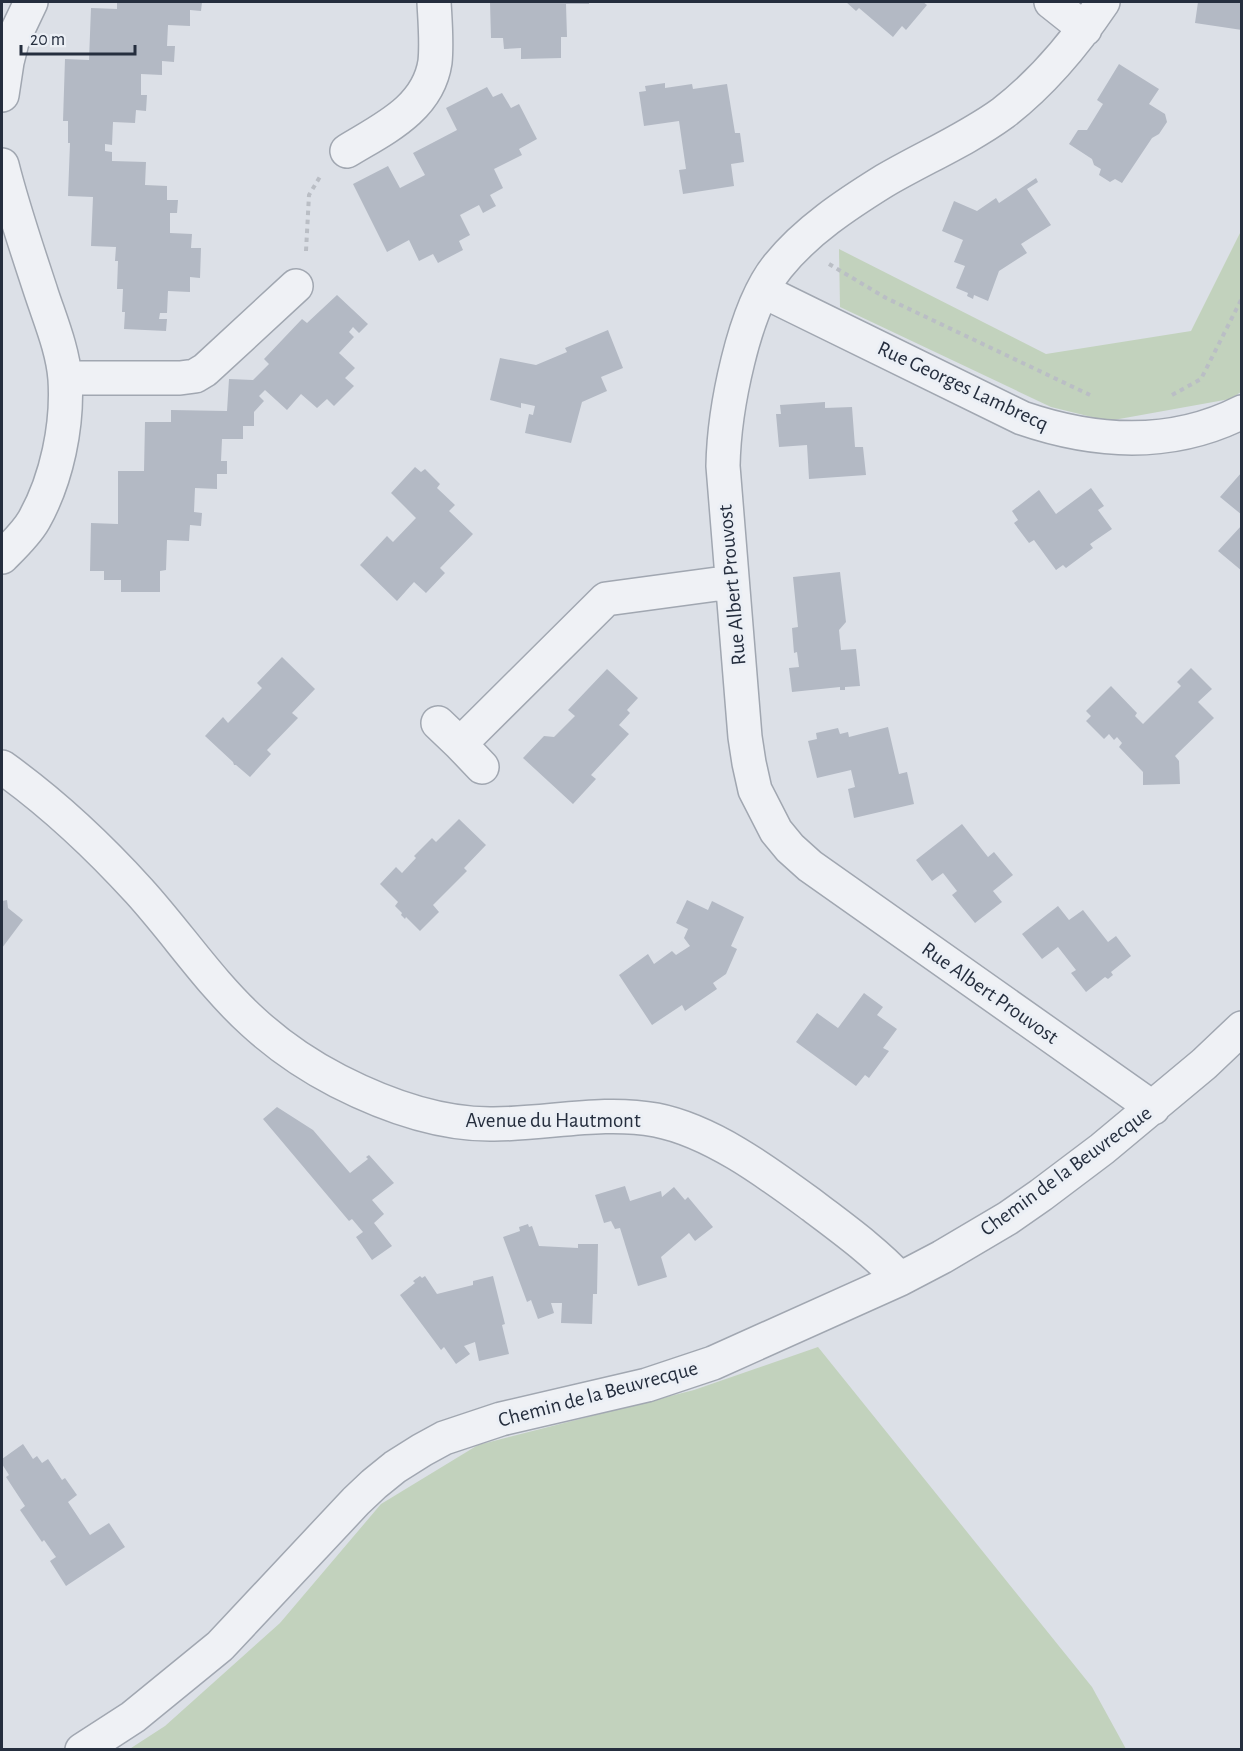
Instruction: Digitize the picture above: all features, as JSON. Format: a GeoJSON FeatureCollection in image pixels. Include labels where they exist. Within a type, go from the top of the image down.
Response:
{"type":"FeatureCollection","features":[{"type":"Feature","properties":{"kind":"street"},"geometry":{"type":"LineString","coordinates":[[2,95],[12,42],[31,2]]}},
{"type":"Feature","properties":{"kind":"street"},"geometry":{"type":"LineString","coordinates":[[347,151],[395,122],[410,110],[422,95],[430,81],[435,61],[434,2]]}},
{"type":"Feature","properties":{"kind":"street"},"geometry":{"type":"LineString","coordinates":[[1051,2],[1085,29]]}},
{"type":"Feature","properties":{"kind":"street","name":"Rue Albert Prouvost"},"geometry":{"type":"LineString","coordinates":[[1103,2],[1085,29],[1033,87],[1003,113],[884,182],[821,225],[777,267],[763,291],[744,337],[727,415],[723,466],[745,737],[755,790],[776,831],[790,848],[810,866],[1153,1108]]}},
{"type":"Feature","properties":{"kind":"street"},"geometry":{"type":"LineString","coordinates":[[2,165],[11,202],[51,320],[65,378],[62,428],[55,470],[34,521],[18,542],[2,557]]}},
{"type":"Feature","properties":{"kind":"street"},"geometry":{"type":"LineString","coordinates":[[65,378],[195,376],[205,370],[296,286]]}},
{"type":"Feature","properties":{"kind":"street","name":"Rue Georges Lambrecq"},"geometry":{"type":"LineString","coordinates":[[763,291],[1022,418],[1049,427],[1099,437],[1157,437],[1211,425],[1242,412]]}},
{"type":"Feature","properties":{"kind":"street"},"geometry":{"type":"LineString","coordinates":[[460,744],[606,599],[732,582]]}},
{"type":"Feature","properties":{"kind":"street","name":"Avenue du Hautmont"},"geometry":{"type":"LineString","coordinates":[[2,767],[43,800],[114,864],[201,966],[252,1021],[307,1063],[377,1098],[408,1110],[439,1118],[494,1124],[608,1116],[657,1120],[683,1128],[704,1136],[770,1174],[859,1241],[900,1279]]}},
{"type":"Feature","properties":{"kind":"street","name":"Chemin de la Beuvrecque"},"geometry":{"type":"LineString","coordinates":[[82,1749],[133,1718],[220,1646],[356,1501],[395,1467],[422,1450],[444,1438],[490,1423],[647,1385],[713,1363],[900,1279],[1008,1218],[1102,1149],[1153,1108],[1242,1028]]}},
{"type":"Feature","properties":{"kind":"path"},"geometry":{"type":"LineString","coordinates":[[296,286],[306,258],[309,195],[325,168],[347,151]]}},
{"type":"Feature","properties":{"kind":"path"},"geometry":{"type":"LineString","coordinates":[[798,245],[886,298],[1096,399]]}},
{"type":"Feature","properties":{"kind":"path"},"geometry":{"type":"LineString","coordinates":[[1166,399],[1201,379],[1242,298]]}},
{"type":"Feature","properties":{"kind":"green space"},"geometry":{"type":"Polygon","coordinates":[[[1241,231],[1241,392],[1230,399],[1108,421],[1051,407],[840,307],[839,249],[1046,354],[1191,331],[1241,231]]]}},
{"type":"Feature","properties":{"kind":"green space"},"geometry":{"type":"Polygon","coordinates":[[[818,1347],[1092,1687],[1126,1749],[128,1750],[165,1726],[280,1623],[381,1504],[478,1445],[694,1390],[818,1347]]]}},
{"type":"Feature","properties":{"kind":"building"},"geometry":{"type":"Polygon","coordinates":[[[117,2],[202,2],[201,11],[190,10],[190,26],[168,25],[167,46],[175,46],[174,62],[162,61],[162,75],[141,74],[141,95],[147,95],[146,111],[136,110],[135,123],[113,122],[112,145],[105,144],[105,151],[112,152],[112,161],[146,162],[145,185],[167,186],[167,200],[178,200],[177,213],[170,213],[170,233],[192,234],[191,248],[201,248],[200,278],[190,277],[190,292],[168,291],[167,313],[160,313],[159,319],[167,319],[166,331],[124,329],[123,289],[117,289],[116,247],[91,246],[93,197],[68,196],[70,143],[68,143],[68,121],[63,121],[65,59],[89,60],[91,8],[117,9],[117,2]]]}},
{"type":"Feature","properties":{"kind":"building"},"geometry":{"type":"Polygon","coordinates":[[[490,2],[589,2],[589,4],[566,4],[567,37],[561,37],[561,58],[521,59],[521,48],[504,49],[503,38],[491,38],[490,2]]]}},
{"type":"Feature","properties":{"kind":"building"},"geometry":{"type":"Polygon","coordinates":[[[846,2],[923,2],[927,5],[906,30],[902,26],[893,37],[859,8],[856,11],[846,2]]]}},
{"type":"Feature","properties":{"kind":"building"},"geometry":{"type":"Polygon","coordinates":[[[1198,2],[1242,2],[1242,30],[1195,23],[1198,2]]]}},
{"type":"Feature","properties":{"kind":"building"},"geometry":{"type":"Polygon","coordinates":[[[1119,64],[1159,89],[1149,104],[1165,114],[1167,122],[1159,134],[1152,138],[1122,183],[1115,179],[1110,182],[1099,175],[1101,169],[1094,165],[1092,159],[1069,144],[1078,130],[1087,130],[1103,104],[1097,100],[1119,64]]]}},
{"type":"Feature","properties":{"kind":"building"},"geometry":{"type":"Polygon","coordinates":[[[665,83],[665,88],[692,84],[693,89],[727,84],[735,133],[740,133],[744,162],[731,164],[734,186],[683,194],[679,170],[686,169],[679,121],[644,126],[639,92],[646,91],[645,86],[665,83]]]}},
{"type":"Feature","properties":{"kind":"building"},"geometry":{"type":"Polygon","coordinates":[[[487,87],[493,97],[502,93],[511,108],[519,104],[537,139],[519,149],[522,155],[494,169],[503,188],[490,195],[496,206],[483,213],[479,205],[460,215],[470,235],[459,241],[463,250],[438,263],[433,254],[419,261],[409,240],[387,252],[353,184],[388,166],[400,188],[425,175],[413,153],[457,130],[446,108],[487,87]]]}},
{"type":"Feature","properties":{"kind":"building"},"geometry":{"type":"Polygon","coordinates":[[[1036,178],[1038,182],[1027,189],[1051,225],[1021,244],[1027,253],[999,271],[988,301],[974,295],[973,299],[967,296],[968,293],[956,288],[965,266],[954,262],[963,240],[942,231],[954,201],[977,211],[996,198],[999,203],[1036,178]]]}},
{"type":"Feature","properties":{"kind":"building"},"geometry":{"type":"Polygon","coordinates":[[[337,295],[368,324],[359,333],[353,327],[349,332],[354,337],[339,353],[355,368],[345,378],[354,386],[334,406],[327,399],[317,408],[301,394],[287,410],[265,390],[259,396],[264,401],[254,412],[254,426],[243,426],[243,439],[222,439],[221,461],[227,461],[227,474],[217,474],[217,489],[195,488],[194,512],[202,513],[201,526],[190,525],[189,541],[167,540],[166,570],[160,571],[160,592],[121,592],[121,580],[104,580],[104,571],[90,571],[91,523],[118,524],[118,471],[144,471],[145,422],[171,422],[171,410],[227,411],[229,379],[253,380],[269,364],[264,359],[302,319],[307,323],[337,295]]]}},
{"type":"Feature","properties":{"kind":"building"},"geometry":{"type":"Polygon","coordinates":[[[608,330],[623,368],[601,377],[607,391],[582,402],[571,443],[525,433],[529,414],[533,415],[535,406],[521,403],[521,408],[490,400],[500,358],[536,365],[567,352],[565,348],[608,330]]]}},
{"type":"Feature","properties":{"kind":"building"},"geometry":{"type":"Polygon","coordinates":[[[825,402],[825,408],[852,407],[855,447],[863,447],[866,475],[809,479],[807,445],[779,447],[776,414],[781,414],[780,405],[825,402]]]}},
{"type":"Feature","properties":{"kind":"building"},"geometry":{"type":"Polygon","coordinates":[[[415,467],[421,472],[425,469],[440,484],[437,488],[455,505],[449,511],[473,534],[440,568],[445,573],[426,593],[414,582],[397,601],[360,565],[387,536],[393,542],[416,518],[391,493],[415,467]]]}},
{"type":"Feature","properties":{"kind":"building"},"geometry":{"type":"Polygon","coordinates":[[[1242,472],[1242,515],[1220,497],[1242,472]]]}},
{"type":"Feature","properties":{"kind":"building"},"geometry":{"type":"Polygon","coordinates":[[[1091,488],[1104,506],[1098,510],[1112,529],[1090,544],[1093,548],[1066,568],[1063,565],[1056,570],[1034,540],[1029,543],[1014,523],[1018,520],[1012,511],[1039,490],[1056,514],[1091,488]]]}},
{"type":"Feature","properties":{"kind":"building"},"geometry":{"type":"Polygon","coordinates":[[[1242,525],[1242,571],[1218,551],[1242,525]]]}},
{"type":"Feature","properties":{"kind":"building"},"geometry":{"type":"Polygon","coordinates":[[[840,572],[846,622],[839,630],[841,650],[856,649],[860,686],[845,687],[845,690],[840,690],[840,687],[792,692],[789,668],[799,667],[797,652],[794,653],[792,628],[798,627],[793,577],[840,572]]]}},
{"type":"Feature","properties":{"kind":"building"},"geometry":{"type":"Polygon","coordinates":[[[282,657],[315,689],[292,713],[298,718],[267,750],[271,754],[250,777],[234,765],[205,736],[223,717],[228,723],[262,688],[257,683],[282,657]]]}},
{"type":"Feature","properties":{"kind":"building"},"geometry":{"type":"Polygon","coordinates":[[[1191,668],[1212,689],[1198,702],[1214,718],[1175,756],[1179,761],[1180,784],[1143,785],[1143,772],[1119,747],[1122,743],[1117,737],[1114,740],[1109,734],[1104,739],[1086,721],[1091,716],[1086,711],[1111,686],[1137,713],[1135,716],[1143,724],[1181,686],[1177,682],[1191,668]]]}},
{"type":"Feature","properties":{"kind":"building"},"geometry":{"type":"Polygon","coordinates":[[[607,669],[638,698],[627,710],[630,713],[619,725],[629,734],[591,775],[596,779],[573,804],[523,758],[544,736],[554,737],[575,716],[568,710],[607,669]]]}},
{"type":"Feature","properties":{"kind":"building"},"geometry":{"type":"Polygon","coordinates":[[[888,727],[899,774],[907,772],[914,804],[854,818],[848,789],[855,787],[851,770],[817,778],[808,741],[817,739],[816,733],[838,728],[840,734],[848,732],[849,737],[888,727]]]}},
{"type":"Feature","properties":{"kind":"building"},"geometry":{"type":"Polygon","coordinates":[[[459,819],[486,845],[464,868],[467,871],[433,905],[439,912],[420,931],[401,915],[402,913],[395,906],[398,902],[380,884],[396,867],[402,873],[416,858],[414,856],[432,838],[436,842],[459,819]]]}},
{"type":"Feature","properties":{"kind":"building"},"geometry":{"type":"Polygon","coordinates":[[[962,824],[988,857],[994,852],[1013,875],[993,891],[1002,902],[975,923],[952,895],[957,891],[943,873],[932,881],[916,860],[962,824]]]}},
{"type":"Feature","properties":{"kind":"building"},"geometry":{"type":"Polygon","coordinates":[[[7,900],[8,908],[23,920],[2,948],[2,901],[7,900]]]}},
{"type":"Feature","properties":{"kind":"building"},"geometry":{"type":"Polygon","coordinates":[[[687,900],[708,910],[712,901],[744,917],[731,946],[737,949],[726,974],[713,983],[717,989],[685,1011],[682,1005],[652,1025],[619,975],[648,954],[654,964],[672,951],[676,955],[690,946],[684,938],[688,929],[676,923],[687,900]]]}},
{"type":"Feature","properties":{"kind":"building"},"geometry":{"type":"Polygon","coordinates":[[[1058,906],[1069,920],[1083,910],[1108,942],[1116,936],[1131,956],[1111,972],[1113,975],[1108,979],[1105,977],[1086,992],[1071,973],[1076,970],[1058,947],[1042,959],[1022,934],[1058,906]]]}},
{"type":"Feature","properties":{"kind":"building"},"geometry":{"type":"Polygon","coordinates":[[[864,993],[883,1007],[877,1015],[897,1029],[883,1048],[889,1051],[869,1078],[865,1075],[856,1086],[796,1042],[817,1013],[838,1028],[864,993]]]}},
{"type":"Feature","properties":{"kind":"building"},"geometry":{"type":"Polygon","coordinates":[[[277,1107],[313,1130],[350,1173],[368,1159],[366,1157],[369,1155],[394,1183],[372,1200],[384,1214],[374,1223],[392,1246],[372,1260],[356,1237],[363,1232],[352,1219],[349,1221],[263,1119],[277,1107]]]}},
{"type":"Feature","properties":{"kind":"building"},"geometry":{"type":"Polygon","coordinates":[[[625,1186],[630,1201],[661,1191],[662,1197],[674,1187],[685,1200],[688,1197],[713,1227],[695,1241],[689,1233],[661,1257],[667,1277],[638,1286],[620,1228],[615,1229],[611,1221],[604,1223],[595,1195],[625,1186]]]}},
{"type":"Feature","properties":{"kind":"building"},"geometry":{"type":"Polygon","coordinates":[[[528,1224],[529,1227],[532,1226],[539,1246],[578,1248],[578,1244],[598,1244],[597,1294],[593,1294],[592,1324],[561,1323],[562,1303],[551,1303],[554,1313],[538,1319],[531,1300],[527,1302],[503,1237],[520,1231],[519,1227],[528,1224]]]}},
{"type":"Feature","properties":{"kind":"building"},"geometry":{"type":"Polygon","coordinates":[[[420,1276],[422,1278],[425,1276],[437,1294],[473,1285],[473,1281],[493,1276],[505,1324],[502,1325],[509,1354],[479,1361],[475,1342],[464,1346],[470,1354],[456,1364],[444,1347],[441,1350],[400,1295],[420,1276]]]}},
{"type":"Feature","properties":{"kind":"building"},"geometry":{"type":"Polygon","coordinates":[[[23,1444],[33,1459],[37,1456],[42,1463],[48,1459],[62,1480],[65,1478],[77,1495],[68,1502],[90,1535],[109,1523],[125,1547],[66,1586],[50,1561],[56,1557],[44,1540],[42,1542],[20,1510],[25,1506],[6,1477],[9,1475],[2,1464],[2,1459],[23,1444]]]}}]}
